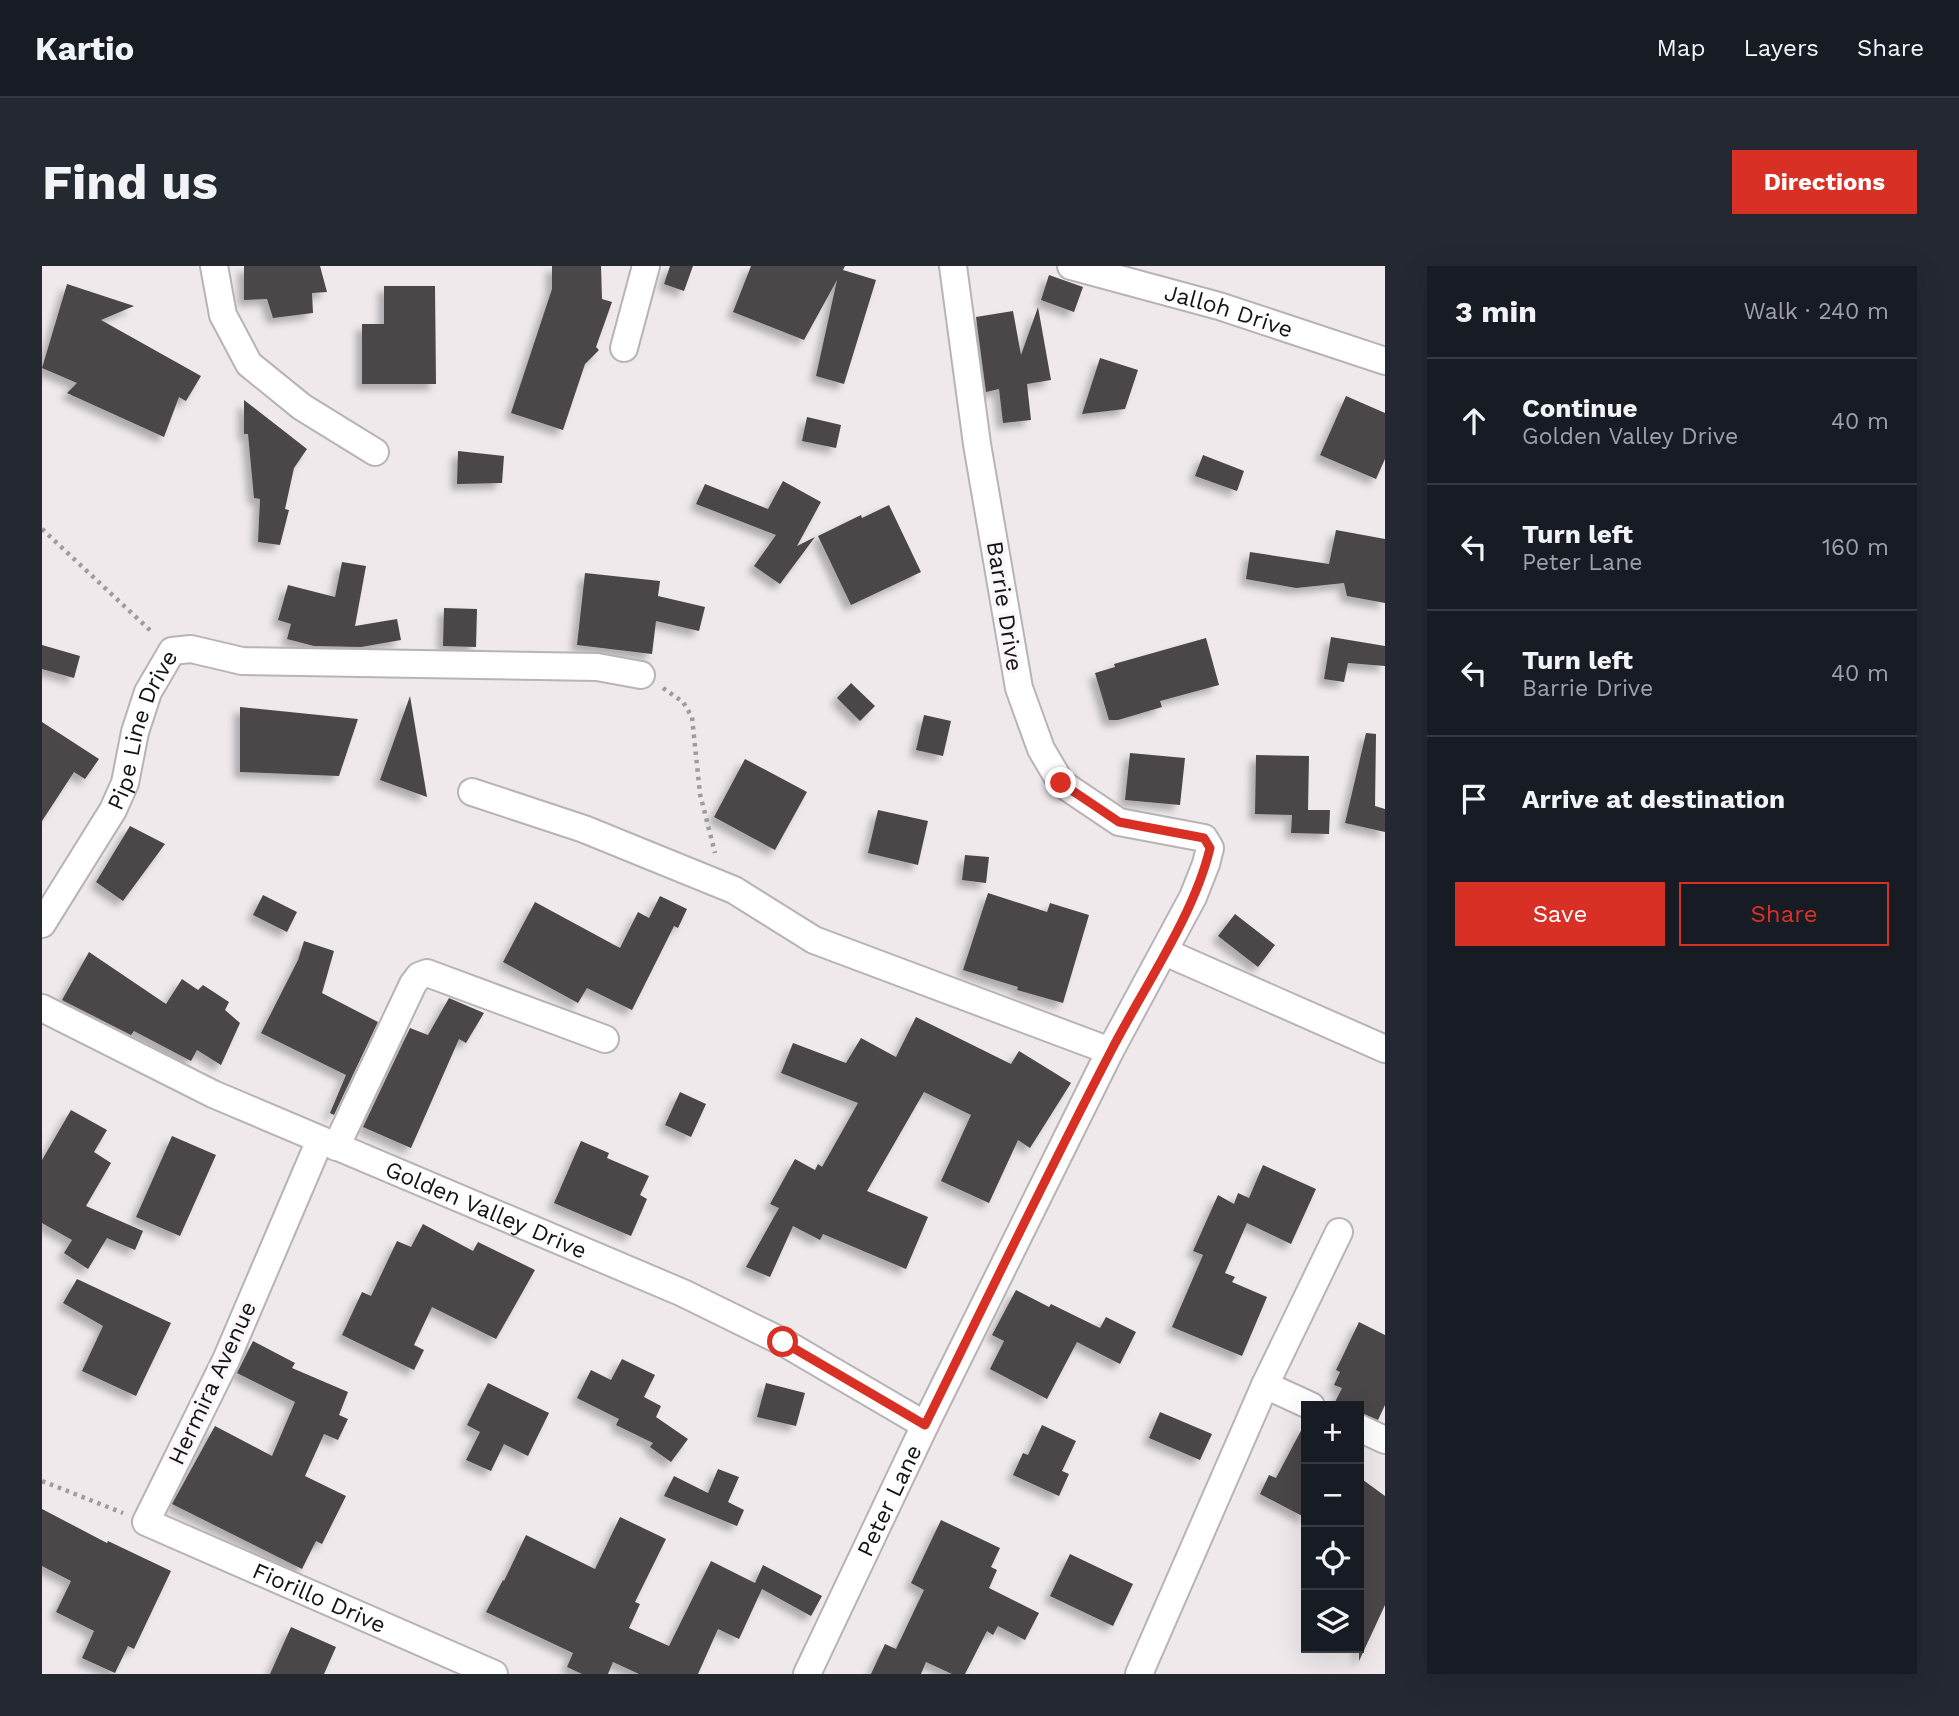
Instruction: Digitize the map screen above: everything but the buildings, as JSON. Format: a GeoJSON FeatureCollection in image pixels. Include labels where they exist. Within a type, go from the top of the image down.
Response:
{"type":"FeatureCollection","features":[{"type":"Feature","properties":{"kind":"street"},"geometry":{"type":"LineString","coordinates":[[214,266],[223,315],[249,364],[302,407],[374,452]]}},
{"type":"Feature","properties":{"kind":"street"},"geometry":{"type":"LineString","coordinates":[[624,348],[646,266]]}},
{"type":"Feature","properties":{"kind":"street","name":"Barrie Drive"},"geometry":{"type":"LineString","coordinates":[[953,266],[977,444],[1018,688],[1041,749],[1061,783],[1119,822],[1204,838]]}},
{"type":"Feature","properties":{"kind":"street","name":"Jalloh Drive"},"geometry":{"type":"LineString","coordinates":[[1071,266],[1219,306],[1385,362]]}},
{"type":"Feature","properties":{"kind":"street"},"geometry":{"type":"LineString","coordinates":[[172,651],[191,649],[242,661],[597,667],[641,675]]}},
{"type":"Feature","properties":{"kind":"street","name":"Pipe Line Drive"},"geometry":{"type":"LineString","coordinates":[[42,924],[113,810],[125,783],[135,732],[148,692],[172,651]]}},
{"type":"Feature","properties":{"kind":"street"},"geometry":{"type":"LineString","coordinates":[[472,792],[584,829],[734,890],[814,940],[1110,1051]]}},
{"type":"Feature","properties":{"kind":"street","name":"Peter Lane"},"geometry":{"type":"LineString","coordinates":[[807,1674],[925,1425],[1110,1051],[1193,897],[1210,848],[1204,838]]}},
{"type":"Feature","properties":{"kind":"street"},"geometry":{"type":"LineString","coordinates":[[1165,952],[1385,1049]]}},
{"type":"Feature","properties":{"kind":"street","name":"Hermira Avenue"},"geometry":{"type":"LineString","coordinates":[[146,1522],[328,1144],[419,976],[427,973],[605,1039]]}},
{"type":"Feature","properties":{"kind":"street","name":"Golden Valley Drive"},"geometry":{"type":"LineString","coordinates":[[42,1008],[214,1094],[683,1293],[783,1342],[925,1425]]}},
{"type":"Feature","properties":{"kind":"street"},"geometry":{"type":"LineString","coordinates":[[1139,1674],[1265,1385],[1339,1232]]}},
{"type":"Feature","properties":{"kind":"street"},"geometry":{"type":"LineString","coordinates":[[1265,1385],[1301,1401]]}},
{"type":"Feature","properties":{"kind":"street"},"geometry":{"type":"LineString","coordinates":[[1364,1430],[1385,1440]]}},
{"type":"Feature","properties":{"kind":"street","name":"Fiorillo Drive"},"geometry":{"type":"LineString","coordinates":[[146,1522],[494,1674]]}},
{"type":"Feature","properties":{"kind":"path","name":"Pipe Line Drive"},"geometry":{"type":"LineString","coordinates":[[42,529],[172,651]]}},
{"type":"Feature","properties":{"kind":"path"},"geometry":{"type":"LineString","coordinates":[[641,675],[682,702],[692,717],[701,794],[714,852],[734,890]]}},
{"type":"Feature","properties":{"kind":"path"},"geometry":{"type":"LineString","coordinates":[[42,1481],[146,1522]]}},
{"type":"Feature","properties":{"kind":"route"},"geometry":{"type":"LineString","coordinates":[[783,1342],[925,1425],[1110,1051],[1193,897],[1210,848],[1204,838],[1119,822],[1061,783]]}}]}
